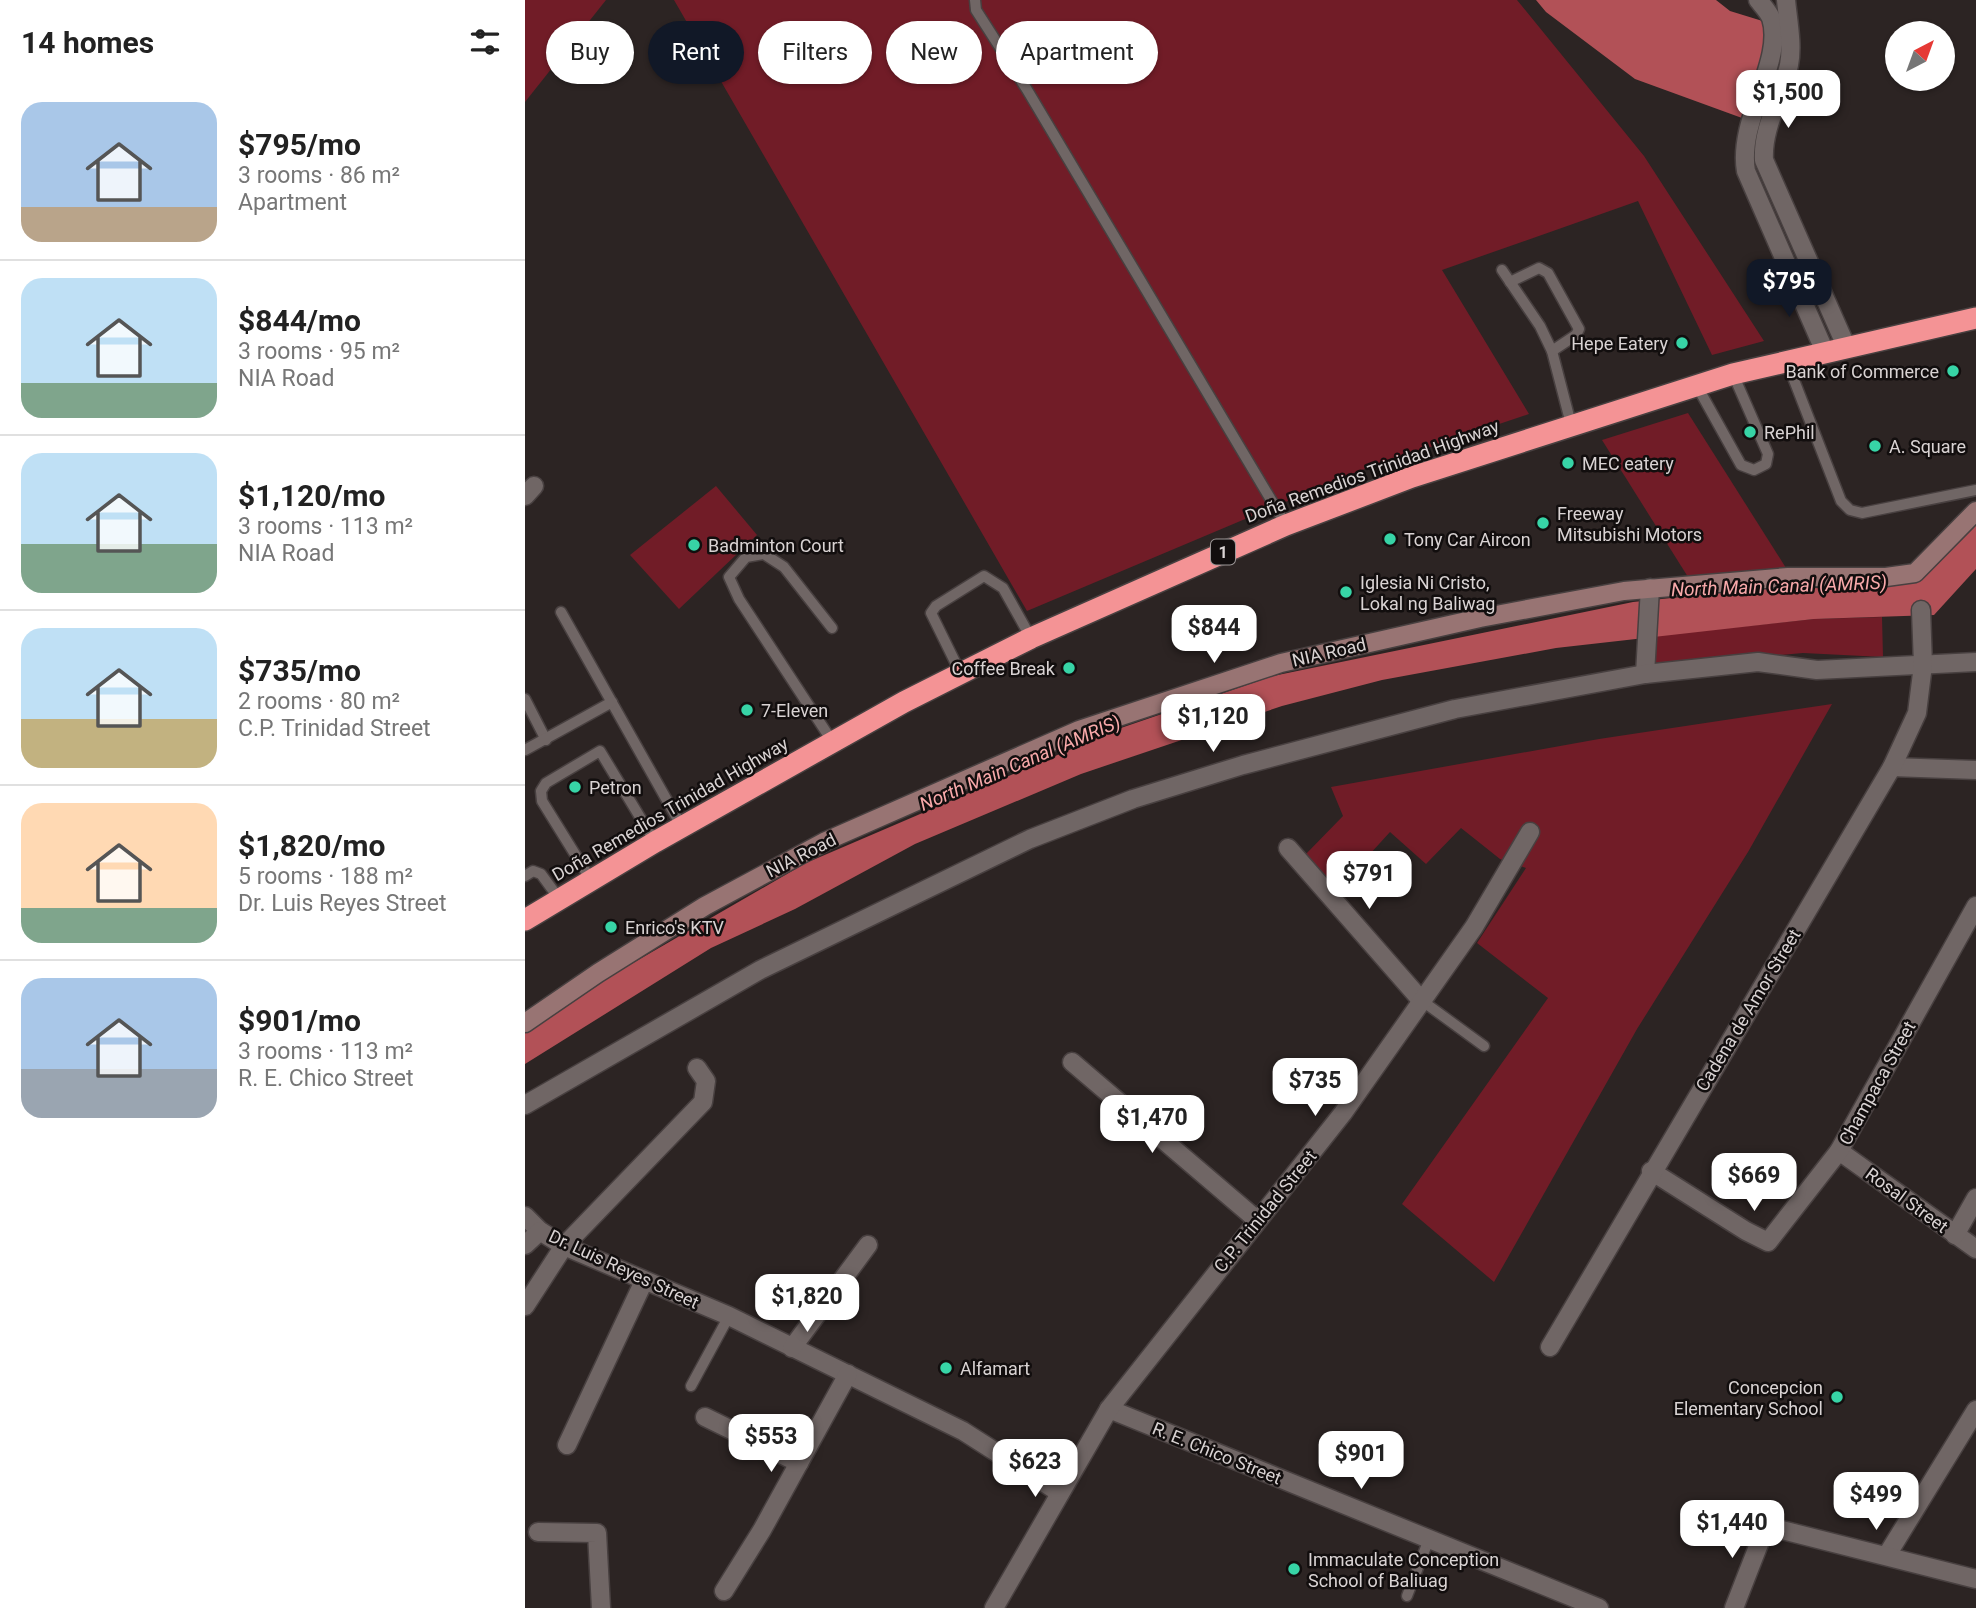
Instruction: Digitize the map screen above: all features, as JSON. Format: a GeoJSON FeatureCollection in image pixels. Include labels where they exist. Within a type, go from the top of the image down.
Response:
{"type":"FeatureCollection","features":[{"type":"Feature","properties":{"kind":"highway","name":"Doña Remedios Trinidad Highway"},"geometry":{"type":"LineString","coordinates":[[525,920],[832,741],[961,674],[1031,638],[1286,525],[1412,477],[1733,374],[1976,318]]}},
{"type":"Feature","properties":{"kind":"street"},"geometry":{"type":"LineString","coordinates":[[1758,0],[1770,16],[1774,40],[1747,129],[1743,152],[1746,171],[1825,352]]}},
{"type":"Feature","properties":{"kind":"street"},"geometry":{"type":"LineString","coordinates":[[1786,0],[1790,58],[1763,144],[1764,160],[1846,346]]}},
{"type":"Feature","properties":{"kind":"street","name":"NIA Road"},"geometry":{"type":"LineString","coordinates":[[525,1023],[587,979],[705,906],[826,841],[1079,730],[1281,663],[1479,618],[1789,577],[1885,577],[1915,573],[1976,511]]}},
{"type":"Feature","properties":{"kind":"street"},"geometry":{"type":"LineString","coordinates":[[1645,674],[1650,595]]}},
{"type":"Feature","properties":{"kind":"street","name":"Cadena de Amor Street"},"geometry":{"type":"LineString","coordinates":[[1551,1347],[1651,1171],[1892,767],[1917,713],[1923,665],[1921,610]]}},
{"type":"Feature","properties":{"kind":"street"},"geometry":{"type":"LineString","coordinates":[[525,1105],[760,970],[1030,839],[1132,799],[1243,765],[1455,709],[1645,674],[1758,662],[1818,670],[1976,662]]}},
{"type":"Feature","properties":{"kind":"street"},"geometry":{"type":"LineString","coordinates":[[1892,767],[1976,770]]}},
{"type":"Feature","properties":{"kind":"street","name":"C.P. Trinidad Street"},"geometry":{"type":"LineString","coordinates":[[994,1608],[1108,1409],[1343,1113],[1474,927],[1530,832]]}},
{"type":"Feature","properties":{"kind":"street"},"geometry":{"type":"LineString","coordinates":[[1288,848],[1421,1000]]}},
{"type":"Feature","properties":{"kind":"street","name":"Champaca Street"},"geometry":{"type":"LineString","coordinates":[[1651,1171],[1768,1242],[1839,1151],[1976,906]]}},
{"type":"Feature","properties":{"kind":"street"},"geometry":{"type":"LineString","coordinates":[[1072,1062],[1257,1220]]}},
{"type":"Feature","properties":{"kind":"street"},"geometry":{"type":"LineString","coordinates":[[525,1306],[564,1246],[703,1102],[706,1081],[697,1068]]}},
{"type":"Feature","properties":{"kind":"street","name":"Rosal Street"},"geometry":{"type":"LineString","coordinates":[[1839,1151],[1976,1249]]}},
{"type":"Feature","properties":{"kind":"street"},"geometry":{"type":"LineString","coordinates":[[1955,1235],[1976,1198]]}},
{"type":"Feature","properties":{"kind":"street","name":"Dr. Luis Reyes Street"},"geometry":{"type":"LineString","coordinates":[[525,1216],[540,1231],[564,1246],[729,1316],[963,1431],[1060,1493]]}},
{"type":"Feature","properties":{"kind":"street"},"geometry":{"type":"LineString","coordinates":[[525,1245],[540,1231]]}},
{"type":"Feature","properties":{"kind":"street"},"geometry":{"type":"LineString","coordinates":[[792,1348],[868,1245]]}},
{"type":"Feature","properties":{"kind":"street"},"geometry":{"type":"LineString","coordinates":[[566,1445],[643,1281]]}},
{"type":"Feature","properties":{"kind":"street"},"geometry":{"type":"LineString","coordinates":[[724,1591],[848,1374]]}},
{"type":"Feature","properties":{"kind":"street","name":"R. E. Chico Street"},"geometry":{"type":"LineString","coordinates":[[1108,1409],[1599,1608]]}},
{"type":"Feature","properties":{"kind":"street"},"geometry":{"type":"LineString","coordinates":[[1887,1555],[1976,1409]]}},
{"type":"Feature","properties":{"kind":"street"},"geometry":{"type":"LineString","coordinates":[[705,1417],[799,1463]]}},
{"type":"Feature","properties":{"kind":"street"},"geometry":{"type":"LineString","coordinates":[[1734,1608],[1766,1526],[1976,1579]]}},
{"type":"Feature","properties":{"kind":"street"},"geometry":{"type":"LineString","coordinates":[[538,1532],[597,1533],[601,1608]]}},
{"type":"Feature","properties":{"kind":"lane"},"geometry":{"type":"LineString","coordinates":[[975,0],[976,10],[1026,88],[1286,525]]}},
{"type":"Feature","properties":{"kind":"lane"},"geometry":{"type":"LineString","coordinates":[[1510,282],[1539,268],[1548,272],[1579,329],[1576,335],[1552,351]]}},
{"type":"Feature","properties":{"kind":"lane"},"geometry":{"type":"LineString","coordinates":[[1502,270],[1552,351],[1571,424]]}},
{"type":"Feature","properties":{"kind":"lane"},"geometry":{"type":"LineString","coordinates":[[1787,361],[1841,501],[1850,510],[1862,513],[1976,490]]}},
{"type":"Feature","properties":{"kind":"lane"},"geometry":{"type":"LineString","coordinates":[[1697,386],[1741,465],[1754,470],[1766,464],[1768,454],[1733,374]]}},
{"type":"Feature","properties":{"kind":"lane"},"geometry":{"type":"LineString","coordinates":[[832,628],[784,567],[764,554],[746,557],[729,577],[739,599],[832,741]]}},
{"type":"Feature","properties":{"kind":"lane"},"geometry":{"type":"LineString","coordinates":[[961,674],[931,613],[936,606],[984,576],[1003,588],[1031,638]]}},
{"type":"Feature","properties":{"kind":"lane"},"geometry":{"type":"LineString","coordinates":[[561,612],[682,827]]}},
{"type":"Feature","properties":{"kind":"lane"},"geometry":{"type":"LineString","coordinates":[[525,699],[546,740]]}},
{"type":"Feature","properties":{"kind":"lane"},"geometry":{"type":"LineString","coordinates":[[525,750],[612,702]]}},
{"type":"Feature","properties":{"kind":"lane"},"geometry":{"type":"LineString","coordinates":[[591,880],[542,801],[541,791],[546,783],[600,751],[655,842]]}},
{"type":"Feature","properties":{"kind":"lane"},"geometry":{"type":"LineString","coordinates":[[525,876],[533,871],[541,874],[560,900]]}},
{"type":"Feature","properties":{"kind":"lane"},"geometry":{"type":"LineString","coordinates":[[1421,1000],[1484,1046]]}},
{"type":"Feature","properties":{"kind":"lane"},"geometry":{"type":"LineString","coordinates":[[691,1386],[729,1316]]}},
{"type":"Feature","properties":{"kind":"lane"},"geometry":{"type":"LineString","coordinates":[[1407,1596],[1429,1539]]}},
{"type":"Feature","properties":{"kind":"shaded area"},"geometry":{"type":"Polygon","coordinates":[[[525,0],[606,0],[589,21],[546,21],[546,76],[525,102],[525,0]]]}},
{"type":"Feature","properties":{"kind":"shaded area"},"geometry":{"type":"Polygon","coordinates":[[[674,0],[1517,0],[1644,156],[1764,341],[1712,355],[1638,201],[1442,270],[1529,414],[1359,471],[1027,611],[723,84],[744,84],[744,21],[686,21],[674,0]]]}},
{"type":"Feature","properties":{"kind":"shaded area"},"geometry":{"type":"Polygon","coordinates":[[[1536,0],[1716,0],[1730,11],[1769,23],[1768,47],[1742,118],[1635,79],[1546,12],[1536,0]]]}},
{"type":"Feature","properties":{"kind":"shaded area"},"geometry":{"type":"Polygon","coordinates":[[[1688,413],[1786,568],[1688,577],[1602,440],[1688,413]]]}},
{"type":"Feature","properties":{"kind":"shaded area","name":"Badminton Court"},"geometry":{"type":"Polygon","coordinates":[[[716,486],[757,535],[679,609],[630,555],[716,486]]]}},
{"type":"Feature","properties":{"kind":"shaded area","name":"North Main Canal (AMRIS)"},"geometry":{"type":"Polygon","coordinates":[[[1976,520],[1976,569],[1934,615],[1814,619],[1556,648],[1382,680],[1282,706],[1081,774],[915,844],[795,909],[711,948],[525,1064],[525,1033],[581,993],[806,863],[1118,729],[1273,676],[1633,602],[1758,589],[1878,587],[1915,582],[1938,564],[1976,520]]]}},
{"type":"Feature","properties":{"kind":"shaded area"},"geometry":{"type":"Polygon","coordinates":[[[1882,617],[1883,657],[1803,653],[1653,667],[1653,636],[1814,619],[1882,617]]]}},
{"type":"Feature","properties":{"kind":"shaded area"},"geometry":{"type":"Polygon","coordinates":[[[1832,704],[1748,852],[1637,1029],[1494,1282],[1402,1204],[1548,998],[1477,943],[1526,868],[1500,859],[1461,828],[1426,864],[1390,832],[1338,889],[1305,855],[1343,816],[1331,787],[1599,739],[1832,704]]]}},
{"type":"Feature","properties":{"kind":"place","name":"Hepe Eatery"},"geometry":{"type":"Point","coordinates":[1682,343]}},
{"type":"Feature","properties":{"kind":"place","name":"Bank of Commerce"},"geometry":{"type":"Point","coordinates":[1953,371]}},
{"type":"Feature","properties":{"kind":"place","name":"RePhil"},"geometry":{"type":"Point","coordinates":[1750,432]}},
{"type":"Feature","properties":{"kind":"place","name":"A. Square"},"geometry":{"type":"Point","coordinates":[1875,446]}},
{"type":"Feature","properties":{"kind":"place","name":"MEC eatery"},"geometry":{"type":"Point","coordinates":[1568,463]}},
{"type":"Feature","properties":{"kind":"place","name":"Freeway Mitsubishi Motors"},"geometry":{"type":"Point","coordinates":[1543,523]}},
{"type":"Feature","properties":{"kind":"place","name":"Tony Car Aircon"},"geometry":{"type":"Point","coordinates":[1390,539]}},
{"type":"Feature","properties":{"kind":"place","name":"Badminton Court"},"geometry":{"type":"Point","coordinates":[694,545]}},
{"type":"Feature","properties":{"kind":"place","name":"Iglesia Ni Cristo, Lokal ng Baliwag"},"geometry":{"type":"Point","coordinates":[1346,592]}},
{"type":"Feature","properties":{"kind":"place","name":"Coffee Break"},"geometry":{"type":"Point","coordinates":[1069,668]}},
{"type":"Feature","properties":{"kind":"place","name":"7-Eleven"},"geometry":{"type":"Point","coordinates":[747,710]}},
{"type":"Feature","properties":{"kind":"place","name":"Petron"},"geometry":{"type":"Point","coordinates":[575,787]}},
{"type":"Feature","properties":{"kind":"place","name":"Enrico's KTV"},"geometry":{"type":"Point","coordinates":[611,927]}},
{"type":"Feature","properties":{"kind":"place","name":"Alfamart"},"geometry":{"type":"Point","coordinates":[946,1368]}},
{"type":"Feature","properties":{"kind":"place","name":"Concepcion Elementary School"},"geometry":{"type":"Point","coordinates":[1837,1397]}},
{"type":"Feature","properties":{"kind":"place","name":"Immaculate Conception School of Baliuag"},"geometry":{"type":"Point","coordinates":[1294,1569]}}]}
